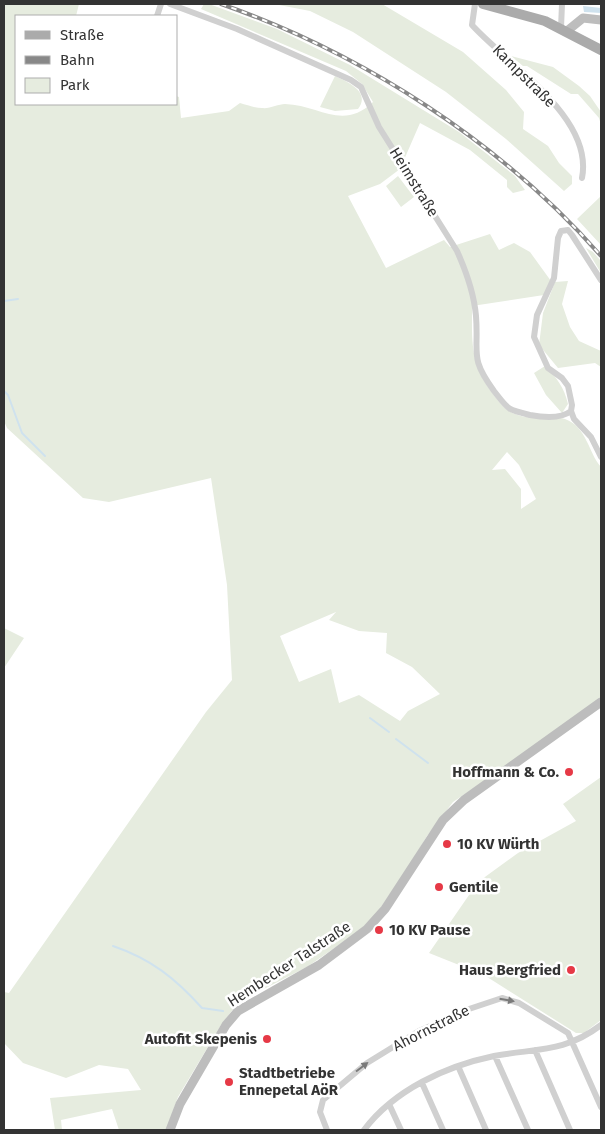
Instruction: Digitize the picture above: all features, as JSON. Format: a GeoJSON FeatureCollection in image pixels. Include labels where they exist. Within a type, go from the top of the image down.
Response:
{"type":"FeatureCollection","features":[{"type":"Feature","properties":{"kind":"main road"},"geometry":{"type":"LineString","coordinates":[[484,4],[545,20],[601,50]]}},
{"type":"Feature","properties":{"kind":"street","name":"Heimstraße"},"geometry":{"type":"LineString","coordinates":[[170,4],[237,29],[351,80],[361,87],[378,127],[457,250],[466,271],[476,316],[475,342],[478,366],[484,378],[506,408],[535,416],[562,416],[571,411]]}},
{"type":"Feature","properties":{"kind":"street","name":"Kampstraße"},"geometry":{"type":"LineString","coordinates":[[475,4],[472,25],[539,88],[571,128],[581,152],[584,167],[582,178]]}},
{"type":"Feature","properties":{"kind":"street"},"geometry":{"type":"LineString","coordinates":[[562,4],[564,30],[583,18],[601,20]]}},
{"type":"Feature","properties":{"kind":"street"},"geometry":{"type":"LineString","coordinates":[[601,280],[572,235],[568,230],[561,230],[558,238],[554,278],[538,315],[534,337],[545,363],[568,386],[572,405],[571,411],[579,425],[591,437],[601,457]]}},
{"type":"Feature","properties":{"kind":"street","name":"Hembecker Talstraße"},"geometry":{"type":"LineString","coordinates":[[170,1130],[180,1104],[226,1025],[238,1011],[318,965],[367,929],[385,909],[443,820],[464,800],[601,702]]}},
{"type":"Feature","properties":{"kind":"street","name":"Ahornstraße"},"geometry":{"type":"LineString","coordinates":[[327,1130],[320,1109],[323,1100],[328,1093],[367,1063],[419,1031],[491,1000],[502,998],[519,1003],[568,1033],[601,1107]]}},
{"type":"Feature","properties":{"kind":"street"},"geometry":{"type":"LineString","coordinates":[[364,1130],[389,1104],[422,1083],[458,1066],[495,1056],[572,1043],[585,1038],[601,1025]]}},
{"type":"Feature","properties":{"kind":"street"},"geometry":{"type":"LineString","coordinates":[[534,1050],[570,1130]]}},
{"type":"Feature","properties":{"kind":"street"},"geometry":{"type":"LineString","coordinates":[[495,1056],[528,1130]]}},
{"type":"Feature","properties":{"kind":"street"},"geometry":{"type":"LineString","coordinates":[[458,1066],[486,1130]]}},
{"type":"Feature","properties":{"kind":"street"},"geometry":{"type":"LineString","coordinates":[[422,1083],[443,1130]]}},
{"type":"Feature","properties":{"kind":"street"},"geometry":{"type":"LineString","coordinates":[[389,1104],[400,1130]]}},
{"type":"Feature","properties":{"kind":"green space"},"geometry":{"type":"Polygon","coordinates":[[[4,4],[79,4],[76,15],[15,15],[15,105],[178,105],[178,97],[181,118],[229,111],[240,103],[262,108],[285,104],[297,105],[341,116],[351,115],[373,102],[362,84],[346,71],[201,9],[204,4],[209,4],[277,29],[350,65],[459,132],[515,176],[525,190],[513,193],[507,187],[507,180],[470,150],[420,123],[400,169],[380,184],[348,196],[386,268],[444,240],[450,247],[490,234],[499,250],[514,243],[530,252],[551,281],[544,295],[472,306],[473,342],[476,363],[485,383],[507,410],[526,417],[561,418],[572,423],[583,434],[601,467],[601,697],[551,736],[453,802],[427,836],[377,913],[359,931],[307,967],[244,999],[234,1008],[221,1025],[178,1097],[166,1130],[119,1130],[112,1109],[61,1120],[62,1130],[55,1130],[50,1098],[141,1090],[128,1069],[99,1065],[66,1078],[23,1063],[4,1043],[4,992],[9,993],[206,712],[232,680],[227,585],[211,478],[109,502],[83,498],[7,428],[4,421],[4,4]],[[507,452],[492,470],[505,469],[521,489],[521,509],[536,499],[519,465],[507,452]],[[336,612],[280,636],[299,682],[331,669],[339,703],[359,695],[400,721],[408,711],[440,694],[412,667],[386,653],[387,633],[359,631],[329,620],[336,612]]]}},
{"type":"Feature","properties":{"kind":"green space"},"geometry":{"type":"Polygon","coordinates":[[[274,4],[382,4],[463,52],[506,90],[524,112],[523,129],[548,146],[559,163],[572,176],[572,184],[564,191],[506,139],[446,92],[353,32],[310,11],[274,4]]]}},
{"type":"Feature","properties":{"kind":"green space"},"geometry":{"type":"Polygon","coordinates":[[[511,56],[553,67],[579,86],[590,96],[601,112],[601,125],[599,118],[578,94],[571,94],[527,66],[523,66],[511,56]]]}},
{"type":"Feature","properties":{"kind":"green space"},"geometry":{"type":"Polygon","coordinates":[[[335,76],[356,88],[360,93],[362,98],[358,109],[335,111],[320,107],[335,76]]]}},
{"type":"Feature","properties":{"kind":"green space"},"geometry":{"type":"Polygon","coordinates":[[[398,176],[414,197],[401,207],[386,186],[398,176]]]}},
{"type":"Feature","properties":{"kind":"green space"},"geometry":{"type":"Polygon","coordinates":[[[601,196],[601,245],[577,219],[601,196]]]}},
{"type":"Feature","properties":{"kind":"green space"},"geometry":{"type":"Polygon","coordinates":[[[586,248],[593,252],[601,261],[601,273],[586,248]]]}},
{"type":"Feature","properties":{"kind":"green space"},"geometry":{"type":"Polygon","coordinates":[[[568,281],[562,304],[570,327],[579,341],[601,351],[601,367],[595,363],[558,368],[539,345],[543,313],[555,282],[568,281]]]}},
{"type":"Feature","properties":{"kind":"green space"},"geometry":{"type":"Polygon","coordinates":[[[545,366],[562,388],[568,404],[562,413],[546,395],[534,373],[545,366]]]}},
{"type":"Feature","properties":{"kind":"green space"},"geometry":{"type":"Polygon","coordinates":[[[4,628],[24,638],[4,668],[4,628]]]}},
{"type":"Feature","properties":{"kind":"green space"},"geometry":{"type":"Polygon","coordinates":[[[601,777],[601,1020],[584,1033],[576,1033],[484,975],[429,953],[478,882],[518,853],[576,821],[563,804],[601,777]]]}},
{"type":"Feature","properties":{"kind":"water"},"geometry":{"type":"Polygon","coordinates":[[[583,6],[601,8],[601,13],[584,12],[583,6]]]}},
{"type":"Feature","properties":{"kind":"waterway"},"geometry":{"type":"LineString","coordinates":[[4,301],[18,299]]}},
{"type":"Feature","properties":{"kind":"waterway"},"geometry":{"type":"LineString","coordinates":[[4,391],[8,395],[22,433],[45,456]]}},
{"type":"Feature","properties":{"kind":"waterway"},"geometry":{"type":"LineString","coordinates":[[370,718],[389,732]]}},
{"type":"Feature","properties":{"kind":"waterway"},"geometry":{"type":"LineString","coordinates":[[396,739],[428,763]]}},
{"type":"Feature","properties":{"kind":"waterway"},"geometry":{"type":"LineString","coordinates":[[113,946],[151,963],[182,987],[202,1008],[223,1011]]}},
{"type":"Feature","properties":{"kind":"railway"},"geometry":{"type":"LineString","coordinates":[[221,4],[274,24],[326,48],[377,75],[427,106],[520,176],[562,215],[601,256]]}},
{"type":"Feature","properties":{"kind":"place","name":"Hoffmann & Co."},"geometry":{"type":"Point","coordinates":[569,772]}},
{"type":"Feature","properties":{"kind":"place","name":"10 KV Würth"},"geometry":{"type":"Point","coordinates":[447,844]}},
{"type":"Feature","properties":{"kind":"place","name":"Gentile"},"geometry":{"type":"Point","coordinates":[439,887]}},
{"type":"Feature","properties":{"kind":"place","name":"10 KV Pause"},"geometry":{"type":"Point","coordinates":[379,930]}},
{"type":"Feature","properties":{"kind":"place","name":"Haus Bergfried"},"geometry":{"type":"Point","coordinates":[571,970]}},
{"type":"Feature","properties":{"kind":"place","name":"Autofit Skepenis"},"geometry":{"type":"Point","coordinates":[267,1039]}},
{"type":"Feature","properties":{"kind":"place","name":"Stadtbetriebe Ennepetal AöR"},"geometry":{"type":"Point","coordinates":[229,1082]}}]}
